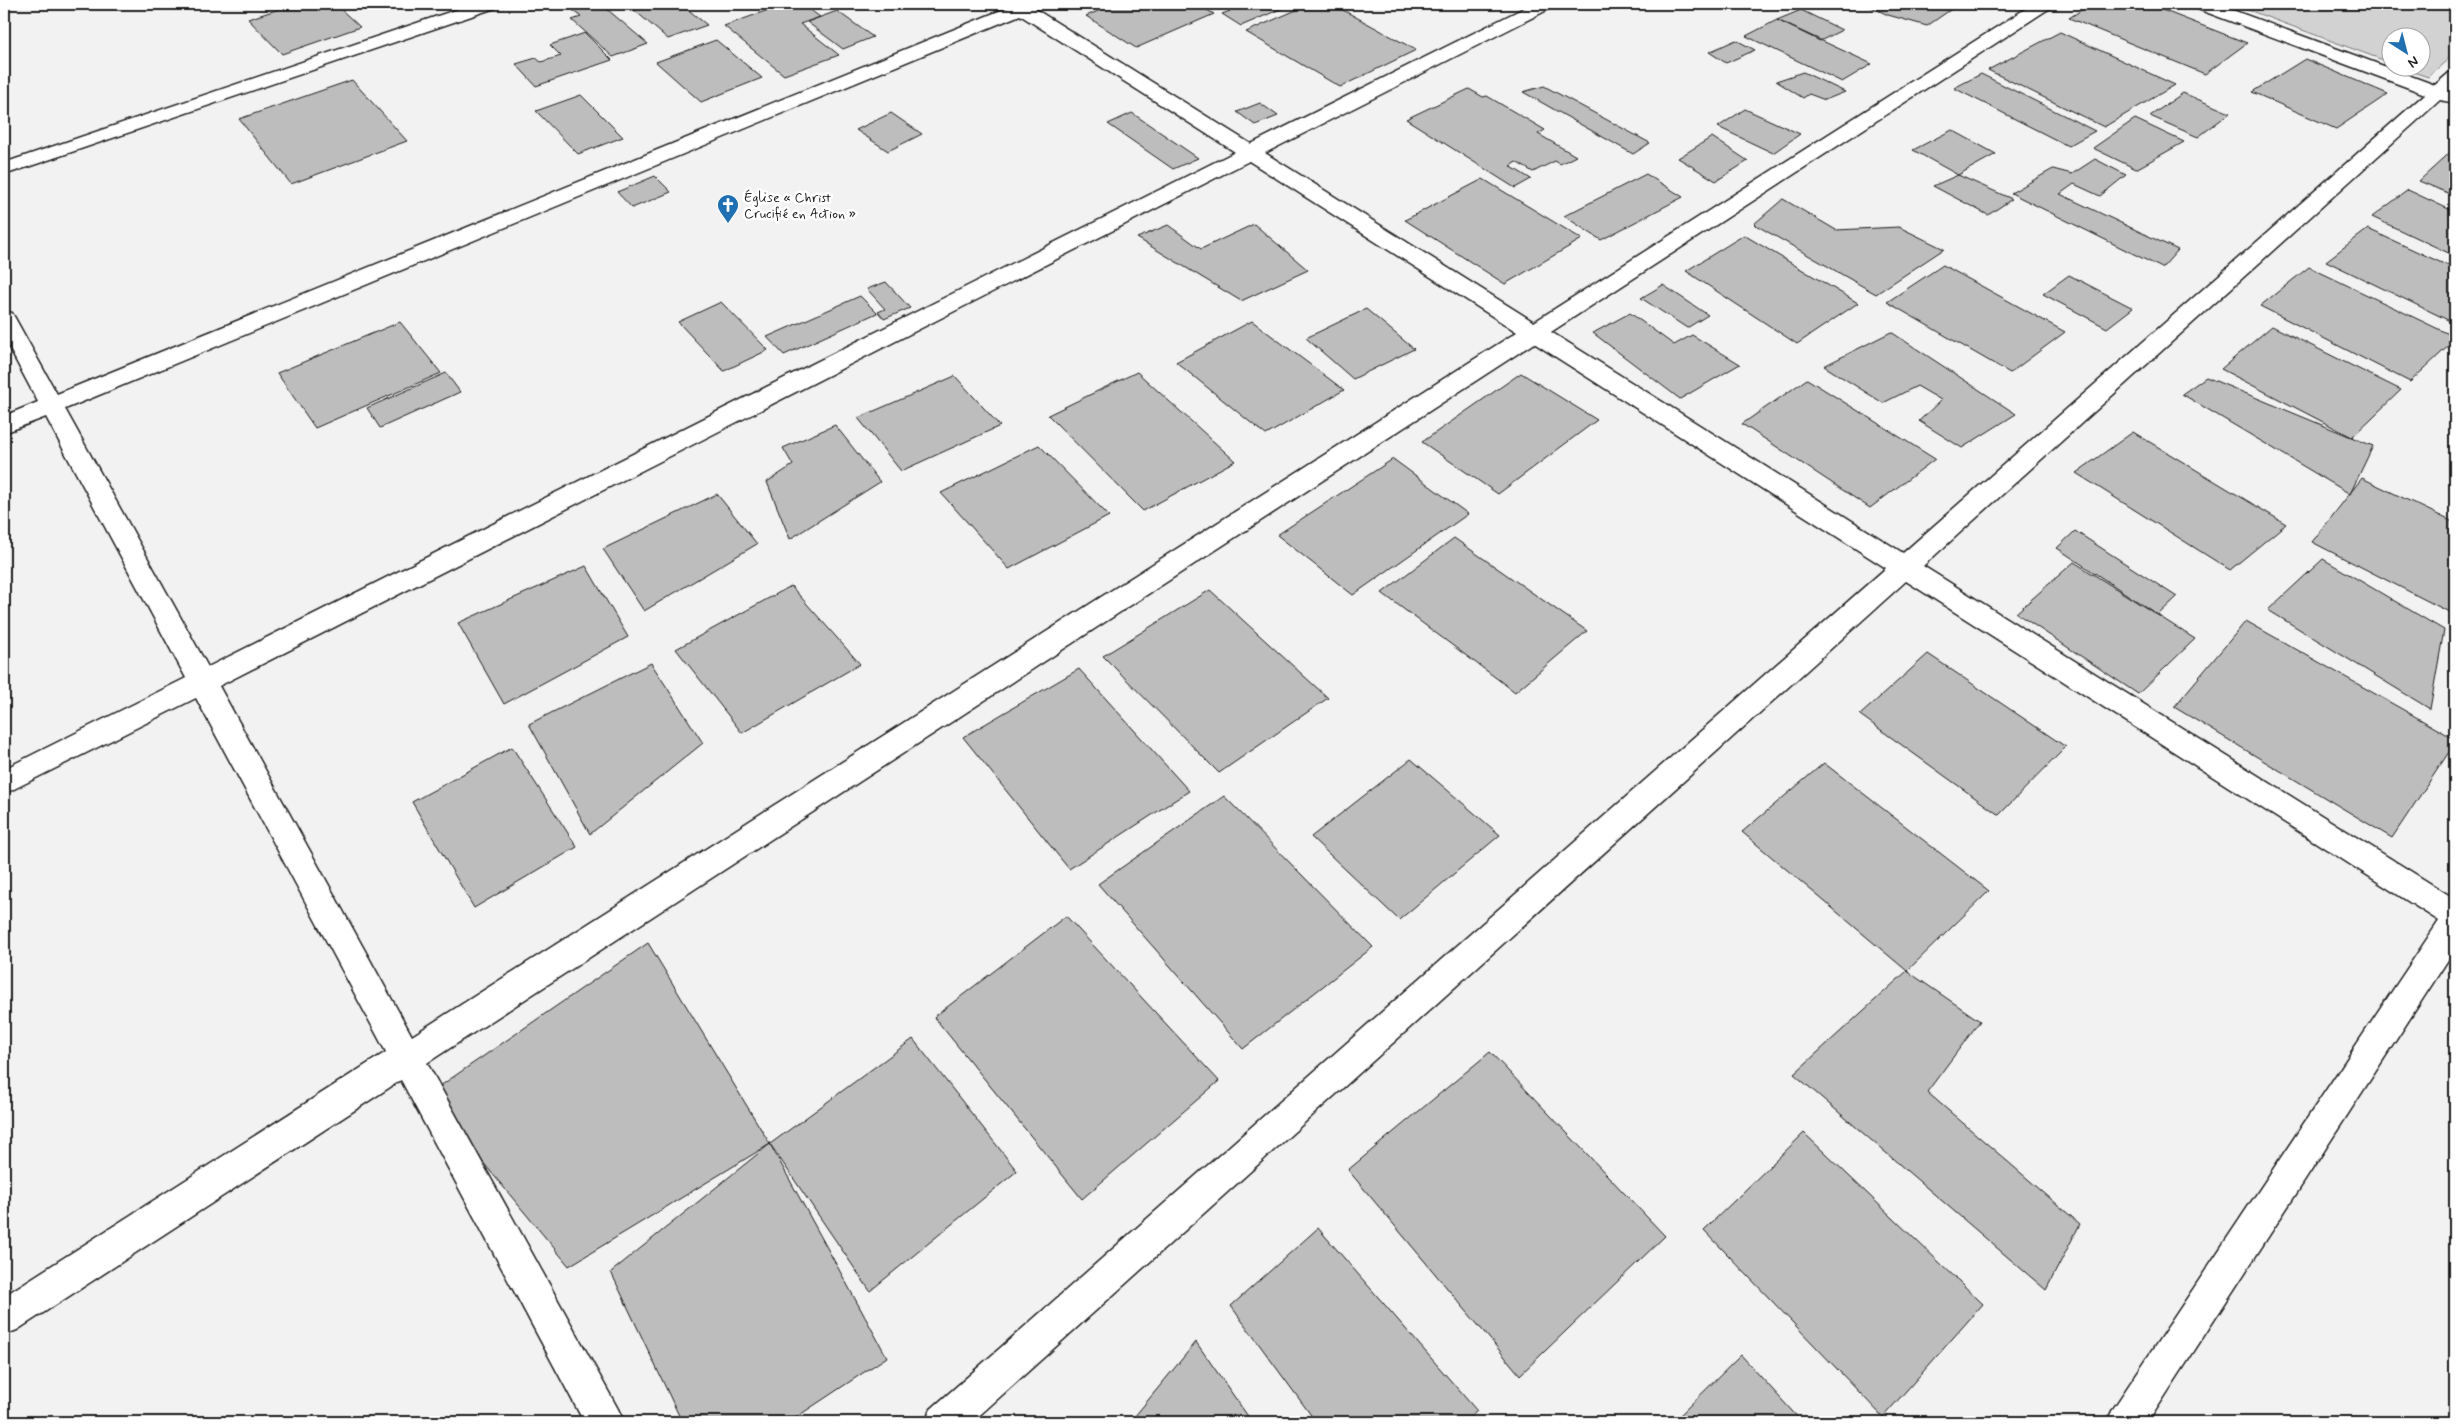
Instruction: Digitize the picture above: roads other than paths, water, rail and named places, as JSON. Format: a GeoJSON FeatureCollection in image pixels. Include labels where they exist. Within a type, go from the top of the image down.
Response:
{"type":"FeatureCollection","features":[{"type":"Feature","properties":{"kind":"street"},"geometry":{"type":"LineString","coordinates":[[4,169],[489,4]]}},
{"type":"Feature","properties":{"kind":"street"},"geometry":{"type":"LineString","coordinates":[[4,782],[1545,4]]}},
{"type":"Feature","properties":{"kind":"street"},"geometry":{"type":"LineString","coordinates":[[4,1317],[2044,4]]}},
{"type":"Feature","properties":{"kind":"street"},"geometry":{"type":"LineString","coordinates":[[944,1422],[1905,566],[2449,90],[2201,4]]}},
{"type":"Feature","properties":{"kind":"street"},"geometry":{"type":"LineString","coordinates":[[4,425],[1023,5],[1250,152],[2455,915]]}},
{"type":"Feature","properties":{"kind":"street"},"geometry":{"type":"LineString","coordinates":[[4,318],[605,1422]]}},
{"type":"Feature","properties":{"kind":"street"},"geometry":{"type":"LineString","coordinates":[[2126,1422],[2455,923]]}},
{"type":"Feature","properties":{"kind":"place","name":"Église « Christ Crucifié en Action »"},"geometry":{"type":"Point","coordinates":[728,224]}}]}
